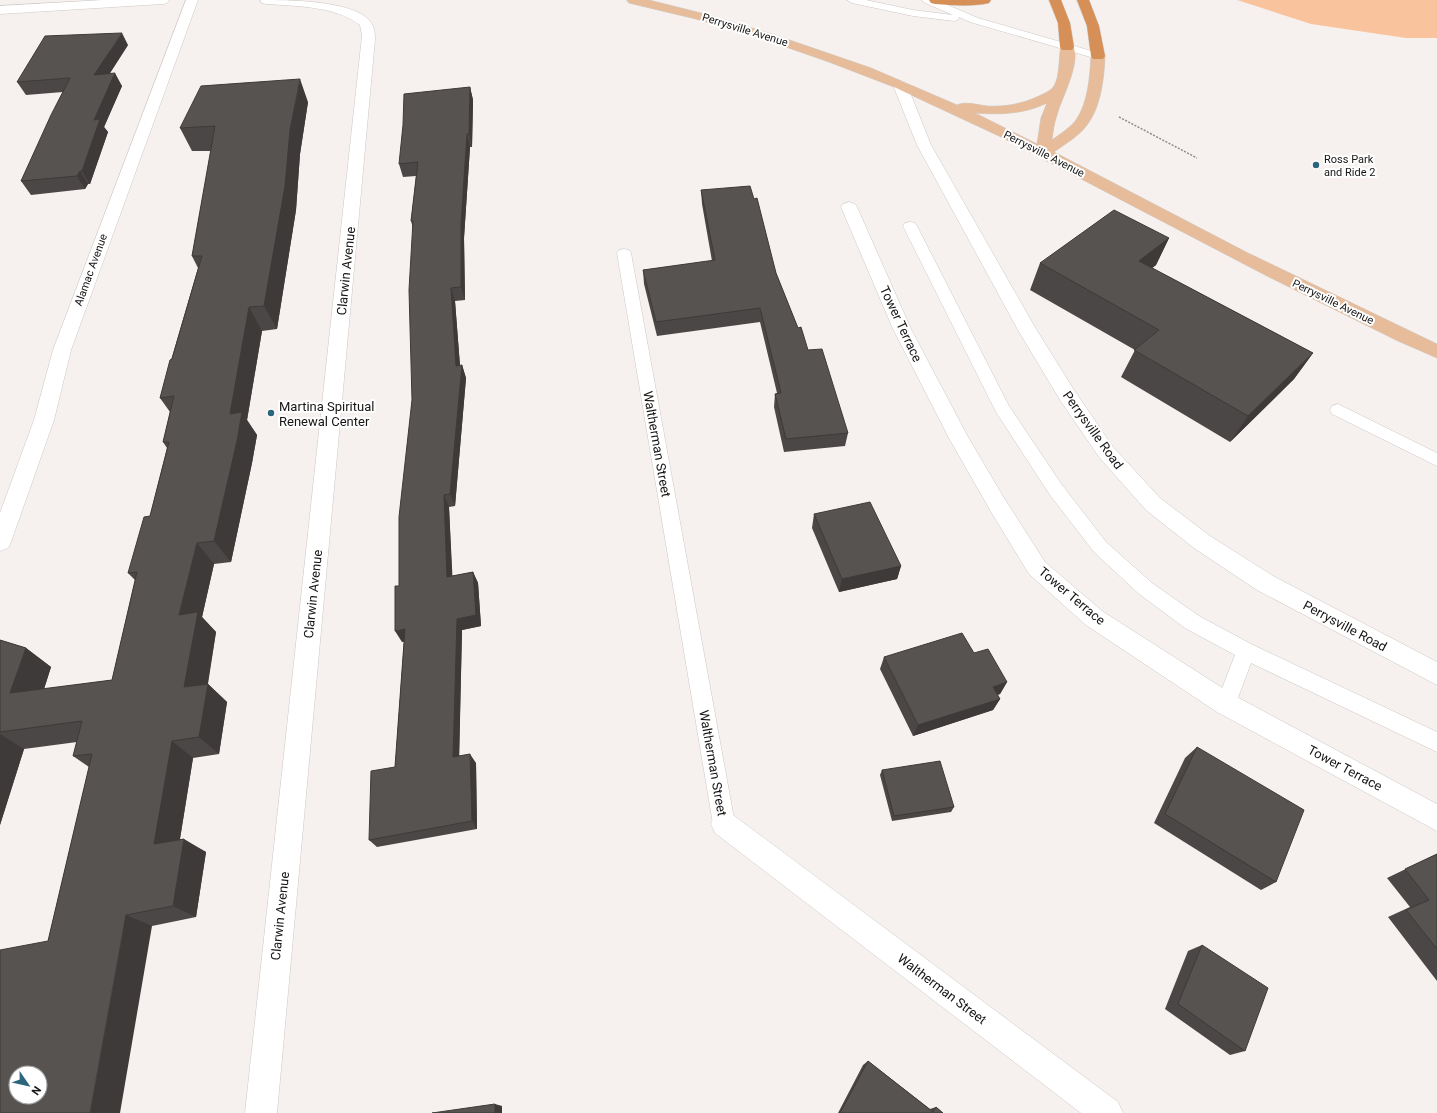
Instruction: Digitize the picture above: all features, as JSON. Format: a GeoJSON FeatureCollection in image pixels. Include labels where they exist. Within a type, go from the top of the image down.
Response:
{"type":"FeatureCollection","features":[{"type":"Feature","properties":{"kind":"highway"},"geometry":{"type":"LineString","coordinates":[[935,0],[962,2],[985,0]]}},
{"type":"Feature","properties":{"kind":"highway"},"geometry":{"type":"LineString","coordinates":[[1055,0],[1064,23],[1068,47]]}},
{"type":"Feature","properties":{"kind":"highway"},"geometry":{"type":"LineString","coordinates":[[1083,0],[1094,26],[1098,56]]}},
{"type":"Feature","properties":{"kind":"main road","name":"Perrysville Avenue"},"geometry":{"type":"LineString","coordinates":[[634,0],[683,12],[766,36],[900,85],[944,104],[1247,260],[1437,352]]}},
{"type":"Feature","properties":{"kind":"main road"},"geometry":{"type":"LineString","coordinates":[[1043,154],[1050,114],[1061,89],[1068,65],[1068,47]]}},
{"type":"Feature","properties":{"kind":"main road"},"geometry":{"type":"LineString","coordinates":[[1043,154],[1082,122],[1090,101],[1096,77],[1098,56]]}},
{"type":"Feature","properties":{"kind":"main road"},"geometry":{"type":"LineString","coordinates":[[944,104],[978,110],[1014,110],[1039,103],[1061,89]]}},
{"type":"Feature","properties":{"kind":"street"},"geometry":{"type":"LineString","coordinates":[[0,10],[163,0]]}},
{"type":"Feature","properties":{"kind":"street","name":"Alamac Avenue"},"geometry":{"type":"LineString","coordinates":[[0,542],[44,420],[62,350],[192,0]]}},
{"type":"Feature","properties":{"kind":"street","name":"Clarwin Avenue"},"geometry":{"type":"LineString","coordinates":[[260,1113],[369,34],[366,23],[354,15],[332,9],[266,0]]}},
{"type":"Feature","properties":{"kind":"street","name":"Perrysville Road"},"geometry":{"type":"LineString","coordinates":[[900,85],[924,145],[1027,330],[1067,395],[1106,452],[1153,504],[1202,542],[1265,583],[1437,674]]}},
{"type":"Feature","properties":{"kind":"street","name":"Tower Terrace"},"geometry":{"type":"LineString","coordinates":[[849,207],[902,329],[989,491],[1037,568],[1094,618],[1226,704],[1437,818]]}},
{"type":"Feature","properties":{"kind":"street","name":"Waltherman Street"},"geometry":{"type":"LineString","coordinates":[[724,824],[1107,1113]]}},
{"type":"Feature","properties":{"kind":"lane"},"geometry":{"type":"LineString","coordinates":[[852,0],[913,12],[974,20]]}},
{"type":"Feature","properties":{"kind":"lane"},"geometry":{"type":"LineString","coordinates":[[927,0],[974,20],[1098,56]]}},
{"type":"Feature","properties":{"kind":"lane"},"geometry":{"type":"LineString","coordinates":[[910,226],[1002,408],[1056,490],[1100,547],[1145,588],[1192,622],[1246,651],[1437,742]]}},
{"type":"Feature","properties":{"kind":"lane","name":"Waltherman Street"},"geometry":{"type":"LineString","coordinates":[[624,253],[724,824]]}},
{"type":"Feature","properties":{"kind":"lane"},"geometry":{"type":"LineString","coordinates":[[1338,410],[1437,460]]}},
{"type":"Feature","properties":{"kind":"lane"},"geometry":{"type":"LineString","coordinates":[[1226,704],[1246,651]]}},
{"type":"Feature","properties":{"kind":"path"},"geometry":{"type":"LineString","coordinates":[[1090,101],[1197,158]]}},
{"type":"Feature","properties":{"kind":"shaded area"},"geometry":{"type":"Polygon","coordinates":[[[1237,0],[1437,0],[1437,38],[1406,38],[1311,24],[1237,0]]]}},
{"type":"Feature","properties":{"kind":"building"},"geometry":{"type":"Polygon","coordinates":[[[122,33],[94,75],[115,73],[94,120],[100,119],[82,171],[80,171],[77,176],[21,181],[51,115],[70,78],[17,82],[45,36],[122,33]]]}},
{"type":"Feature","properties":{"kind":"building"},"geometry":{"type":"Polygon","coordinates":[[[300,79],[290,130],[285,186],[264,306],[249,307],[230,414],[242,412],[237,441],[214,541],[197,543],[179,615],[198,612],[184,687],[208,684],[199,737],[172,741],[154,844],[184,839],[173,906],[126,915],[90,1113],[0,1113],[0,950],[48,941],[92,754],[73,756],[82,721],[0,732],[0,640],[26,648],[10,693],[112,680],[137,572],[128,573],[144,517],[150,516],[169,442],[163,442],[174,396],[160,398],[202,256],[192,256],[215,126],[180,128],[201,86],[300,79]]]}},
{"type":"Feature","properties":{"kind":"building"},"geometry":{"type":"Polygon","coordinates":[[[470,87],[469,134],[467,134],[461,224],[461,287],[451,288],[456,366],[462,365],[450,494],[444,495],[447,577],[473,572],[476,615],[457,619],[453,757],[470,754],[472,821],[369,840],[371,771],[395,767],[405,629],[395,631],[395,586],[399,586],[399,517],[412,400],[409,290],[413,221],[411,221],[418,162],[399,164],[403,125],[404,94],[470,87]]]}},
{"type":"Feature","properties":{"kind":"building"},"geometry":{"type":"Polygon","coordinates":[[[750,186],[754,199],[757,198],[776,273],[798,328],[801,327],[808,350],[822,349],[848,433],[786,439],[775,394],[781,393],[760,308],[656,322],[643,270],[715,260],[701,190],[750,186]]]}},
{"type":"Feature","properties":{"kind":"building"},"geometry":{"type":"Polygon","coordinates":[[[1114,210],[1169,238],[1139,261],[1313,353],[1248,416],[1134,350],[1159,330],[1040,263],[1114,210]]]}},
{"type":"Feature","properties":{"kind":"building"},"geometry":{"type":"Polygon","coordinates":[[[870,502],[901,566],[842,579],[814,514],[870,502]]]}},
{"type":"Feature","properties":{"kind":"building"},"geometry":{"type":"Polygon","coordinates":[[[962,633],[974,653],[988,649],[1007,682],[993,687],[1000,699],[918,725],[884,657],[962,633]]]}},
{"type":"Feature","properties":{"kind":"building"},"geometry":{"type":"Polygon","coordinates":[[[1197,747],[1304,810],[1276,882],[1165,814],[1197,747]]]}},
{"type":"Feature","properties":{"kind":"building"},"geometry":{"type":"Polygon","coordinates":[[[940,761],[954,807],[894,816],[882,770],[940,761]]]}},
{"type":"Feature","properties":{"kind":"building"},"geometry":{"type":"Polygon","coordinates":[[[1437,854],[1437,949],[1406,910],[1429,900],[1405,869],[1437,854]]]}},
{"type":"Feature","properties":{"kind":"building"},"geometry":{"type":"Polygon","coordinates":[[[1202,945],[1268,988],[1245,1051],[1178,1004],[1202,945]]]}},
{"type":"Feature","properties":{"kind":"building"},"geometry":{"type":"Polygon","coordinates":[[[868,1061],[933,1112],[936,1107],[943,1113],[840,1113],[868,1061]]]}},
{"type":"Feature","properties":{"kind":"building"},"geometry":{"type":"Polygon","coordinates":[[[495,1104],[495,1113],[432,1113],[495,1104]]]}},
{"type":"Feature","properties":{"kind":"place","name":"Ross Park and Ride 2"},"geometry":{"type":"Point","coordinates":[1316,165]}},
{"type":"Feature","properties":{"kind":"place","name":"Martina Spiritual Renewal Center"},"geometry":{"type":"Point","coordinates":[271,413]}}]}
